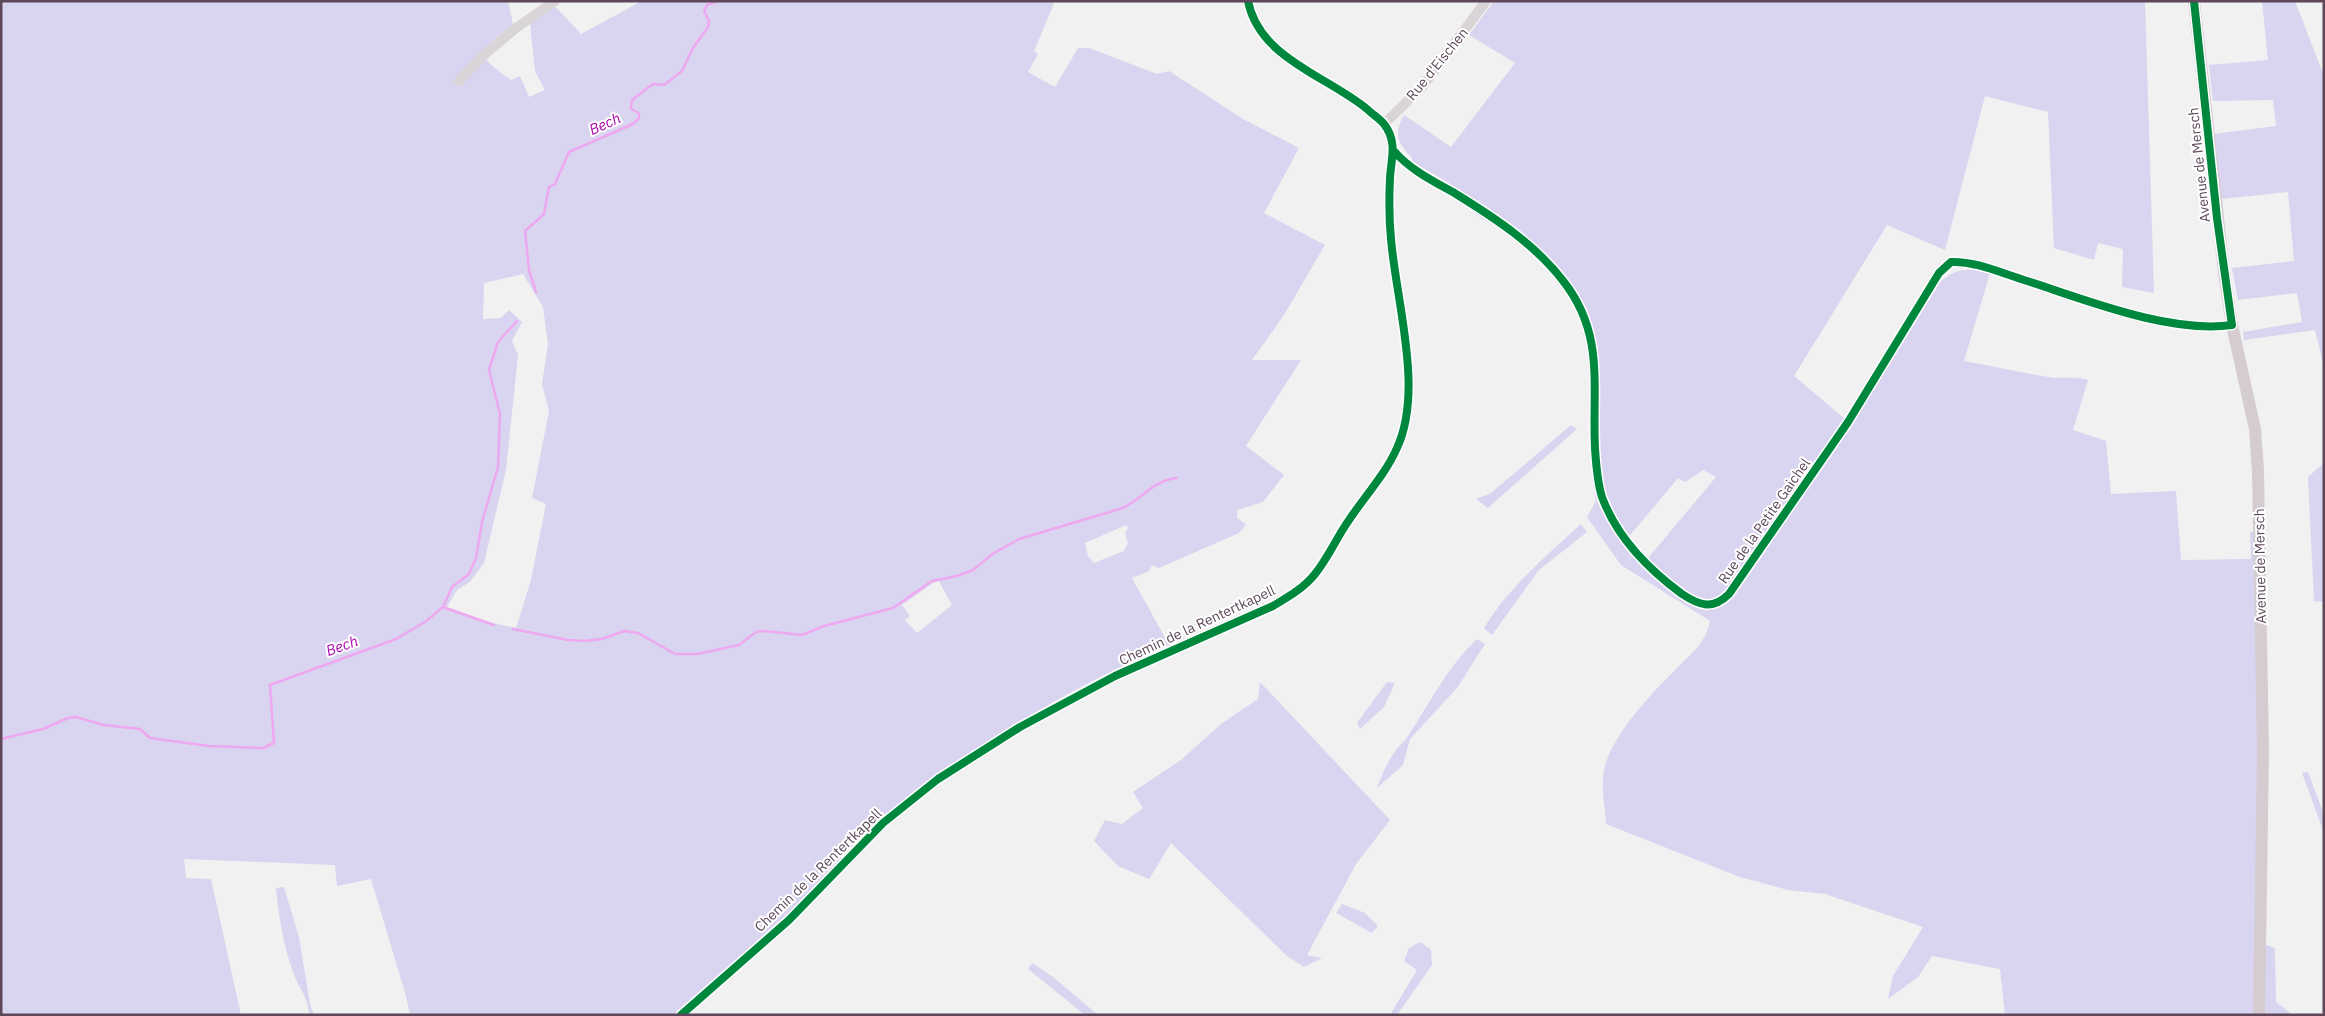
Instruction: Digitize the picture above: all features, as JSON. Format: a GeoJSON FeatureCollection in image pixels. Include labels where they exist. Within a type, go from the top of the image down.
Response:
{"type":"FeatureCollection","features":[{"type":"Feature","properties":{"kind":"main road","name":"Avenue de Mersch"},"geometry":{"type":"LineString","coordinates":[[2194,1],[2217,218],[2232,325],[2255,428],[2258,471],[2263,751],[2259,1015]]}},
{"type":"Feature","properties":{"kind":"street"},"geometry":{"type":"LineString","coordinates":[[459,81],[484,55],[516,28],[555,1]]}},
{"type":"Feature","properties":{"kind":"street","name":"Chemin de la Rentertkapell"},"geometry":{"type":"LineString","coordinates":[[681,1015],[789,920],[883,823],[938,780],[1020,727],[1115,676],[1273,606],[1296,592],[1314,576],[1349,520],[1388,466],[1406,425],[1408,400],[1405,348],[1391,239],[1390,178],[1394,151],[1384,124],[1350,95],[1278,51],[1262,35],[1250,14],[1248,1]]}},
{"type":"Feature","properties":{"kind":"street","name":"Rue d'Eischen"},"geometry":{"type":"LineString","coordinates":[[1384,124],[1422,86],[1486,1]]}},
{"type":"Feature","properties":{"kind":"street","name":"Rue de la Petite Gaichel"},"geometry":{"type":"LineString","coordinates":[[1394,151],[1410,165],[1512,231],[1564,281],[1580,306],[1590,329],[1595,365],[1594,424],[1596,469],[1601,495],[1613,523],[1644,563],[1663,580],[1700,604],[1713,606],[1721,602],[1729,594],[1848,422],[1939,273],[1951,262],[1966,262],[2145,317],[2205,326],[2232,325]]}},
{"type":"Feature","properties":{"kind":"shaded area"},"geometry":{"type":"Polygon","coordinates":[[[1,1],[508,1],[513,24],[487,47],[485,57],[498,71],[511,80],[520,76],[529,97],[545,90],[535,71],[530,24],[555,6],[581,34],[642,1],[1055,1],[1034,51],[1038,54],[1028,72],[1055,87],[1078,48],[1089,48],[1157,74],[1169,71],[1243,119],[1299,148],[1264,213],[1325,245],[1284,315],[1252,360],[1301,360],[1246,446],[1284,475],[1263,502],[1237,510],[1237,518],[1246,524],[1239,533],[1159,568],[1152,565],[1149,571],[1132,578],[1169,645],[1080,687],[1037,711],[955,764],[916,793],[841,857],[847,866],[687,1015],[410,1015],[371,879],[337,886],[335,865],[184,859],[186,878],[211,879],[241,1015],[1,1015],[1,1]],[[523,274],[484,283],[483,319],[501,318],[509,310],[522,322],[512,341],[518,355],[506,470],[484,563],[470,582],[457,590],[447,607],[483,621],[516,628],[531,580],[546,504],[532,498],[549,411],[542,384],[548,344],[543,307],[523,274]],[[1126,525],[1085,543],[1088,556],[1094,563],[1124,551],[1128,543],[1125,533],[1128,528],[1126,525]],[[939,581],[933,583],[902,605],[910,616],[905,620],[917,633],[952,605],[939,581]]]}},
{"type":"Feature","properties":{"kind":"shaded area"},"geometry":{"type":"Polygon","coordinates":[[[1494,1],[2145,1],[2154,293],[2122,287],[2123,249],[2098,243],[2094,260],[2054,248],[2048,112],[1985,96],[1945,250],[1887,225],[1794,376],[1852,425],[1940,282],[1958,271],[1976,270],[1990,273],[1964,361],[2028,374],[2088,380],[2073,430],[2106,441],[2111,494],[2176,491],[2181,560],[2251,559],[2250,532],[2260,532],[2260,943],[2275,948],[2276,1002],[2293,1015],[2005,1015],[2000,969],[1932,956],[1918,977],[1888,999],[1893,976],[1923,927],[1825,894],[1788,890],[1740,877],[1606,824],[1603,780],[1605,766],[1616,740],[1655,690],[1701,643],[1710,621],[1621,565],[1587,517],[1596,501],[1591,458],[1589,372],[1584,330],[1573,303],[1553,277],[1529,252],[1507,233],[1475,214],[1470,207],[1468,199],[1461,192],[1448,182],[1412,161],[1412,158],[1400,143],[1398,133],[1404,115],[1451,147],[1515,63],[1469,35],[1494,1]],[[1703,470],[1685,482],[1678,478],[1626,540],[1644,563],[1716,477],[1703,470]]]}},
{"type":"Feature","properties":{"kind":"shaded area"},"geometry":{"type":"Polygon","coordinates":[[[2262,1],[2295,1],[2324,76],[2324,367],[2315,330],[2244,340],[2243,332],[2302,322],[2297,293],[2238,300],[2232,268],[2294,261],[2288,192],[2221,199],[2214,134],[2276,126],[2273,100],[2213,101],[2209,65],[2268,60],[2262,1]]]}},
{"type":"Feature","properties":{"kind":"shaded area"},"geometry":{"type":"Polygon","coordinates":[[[1571,425],[1577,429],[1488,508],[1476,499],[1491,493],[1571,425]]]}},
{"type":"Feature","properties":{"kind":"shaded area"},"geometry":{"type":"Polygon","coordinates":[[[2324,463],[2324,602],[2314,601],[2308,477],[2324,463]]]}},
{"type":"Feature","properties":{"kind":"shaded area"},"geometry":{"type":"Polygon","coordinates":[[[1581,524],[1587,532],[1539,570],[1492,635],[1484,628],[1504,599],[1528,573],[1581,524]]]}},
{"type":"Feature","properties":{"kind":"shaded area"},"geometry":{"type":"Polygon","coordinates":[[[1477,639],[1485,644],[1457,688],[1410,739],[1403,765],[1377,788],[1396,750],[1407,738],[1447,674],[1477,639]]]}},
{"type":"Feature","properties":{"kind":"shaded area"},"geometry":{"type":"Polygon","coordinates":[[[1260,682],[1390,820],[1356,864],[1307,955],[1322,958],[1304,967],[1287,956],[1171,843],[1149,879],[1118,866],[1094,841],[1105,820],[1122,824],[1143,808],[1133,792],[1181,760],[1221,724],[1258,699],[1260,682]]]}},
{"type":"Feature","properties":{"kind":"shaded area"},"geometry":{"type":"Polygon","coordinates":[[[1387,682],[1395,683],[1384,707],[1360,729],[1357,723],[1387,682]]]}},
{"type":"Feature","properties":{"kind":"shaded area"},"geometry":{"type":"Polygon","coordinates":[[[2308,772],[2324,815],[2324,833],[2302,773],[2308,772]]]}},
{"type":"Feature","properties":{"kind":"shaded area"},"geometry":{"type":"Polygon","coordinates":[[[284,887],[299,937],[310,1004],[314,1015],[309,1015],[307,1003],[293,972],[284,941],[276,888],[284,887]]]}},
{"type":"Feature","properties":{"kind":"shaded area"},"geometry":{"type":"Polygon","coordinates":[[[1342,904],[1365,913],[1378,926],[1372,933],[1336,913],[1342,904]]]}},
{"type":"Feature","properties":{"kind":"shaded area"},"geometry":{"type":"Polygon","coordinates":[[[1420,942],[1431,950],[1432,965],[1397,1015],[1390,1015],[1417,970],[1404,961],[1409,948],[1420,942]]]}},
{"type":"Feature","properties":{"kind":"shaded area"},"geometry":{"type":"Polygon","coordinates":[[[1032,963],[1053,977],[1098,1015],[1085,1015],[1028,969],[1032,963]]]}},
{"type":"Feature","properties":{"kind":"waterway","name":"Bech"},"geometry":{"type":"LineString","coordinates":[[536,292],[529,270],[525,231],[544,214],[549,187],[555,184],[569,152],[633,124],[639,118],[639,113],[631,109],[632,100],[653,84],[664,85],[682,71],[693,48],[708,27],[709,21],[704,11],[707,5],[718,1]]}},
{"type":"Feature","properties":{"kind":"waterway","name":"Bech"},"geometry":{"type":"LineString","coordinates":[[1,739],[43,729],[68,718],[76,717],[104,725],[140,729],[150,738],[209,746],[263,748],[274,743],[270,685],[396,639],[425,622],[443,607],[452,587],[469,574],[476,558],[482,522],[498,467],[500,414],[489,370],[498,342],[517,321]]}},
{"type":"Feature","properties":{"kind":"waterway"},"geometry":{"type":"LineString","coordinates":[[513,629],[568,640],[584,641],[602,639],[624,631],[638,633],[675,654],[697,654],[739,645],[756,632],[765,631],[802,635],[824,626],[893,608],[932,581],[957,576],[973,570],[994,553],[1019,539],[1123,508],[1162,482],[1177,478]]}},
{"type":"Feature","properties":{"kind":"waterway"},"geometry":{"type":"LineString","coordinates":[[443,607],[494,625]]}},
{"type":"Feature","properties":{"kind":"cycle path"},"geometry":{"type":"LineString","coordinates":[[681,1015],[789,920],[883,823],[938,779],[1020,727],[1115,676],[1273,606],[1301,588],[1320,568],[1355,511],[1392,458],[1405,425],[1408,400],[1408,373],[1406,345],[1390,231],[1389,193],[1393,151],[1391,137],[1384,124],[1367,109],[1280,52],[1255,21],[1248,1]]}},
{"type":"Feature","properties":{"kind":"cycle path"},"geometry":{"type":"LineString","coordinates":[[1394,151],[1415,170],[1471,203],[1514,233],[1541,256],[1564,282],[1577,302],[1586,322],[1591,341],[1595,382],[1594,425],[1596,466],[1600,491],[1608,512],[1625,539],[1657,574],[1689,598],[1701,603],[1712,604],[1729,594],[1848,422],[1939,273],[1951,262],[1969,263],[2097,304],[2153,319],[2180,324],[2232,325],[2217,218],[2194,1]]}}]}
